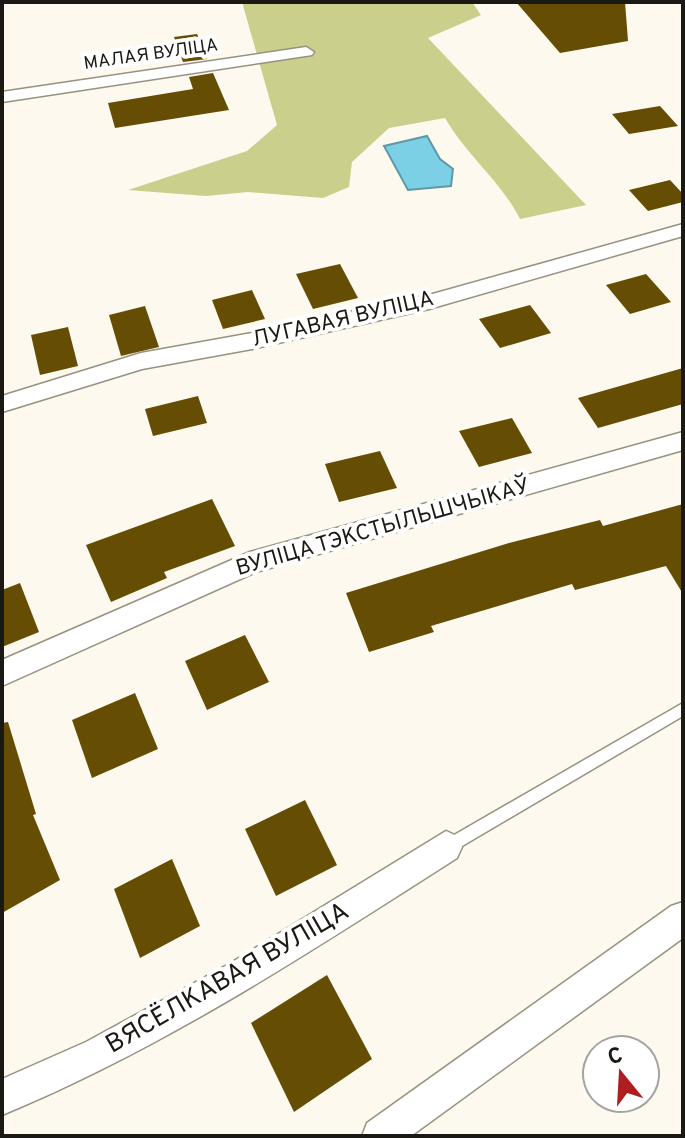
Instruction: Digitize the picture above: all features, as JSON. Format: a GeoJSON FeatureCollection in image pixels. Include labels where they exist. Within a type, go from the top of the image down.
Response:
{"type":"FeatureCollection","features":[{"type":"Feature","properties":{"kind":"street","name":"МАЛАЯ ВУЛІЦА"},"geometry":{"type":"LineString","coordinates":[[2,97],[306,52]]}},
{"type":"Feature","properties":{"kind":"street","name":"ЛУГАВАЯ ВУЛІЦА"},"geometry":{"type":"LineString","coordinates":[[2,404],[141,361],[252,341],[429,302],[683,230]]}},
{"type":"Feature","properties":{"kind":"street","name":"ВУЛІЦА ТЭКСТЫЛЬШЧЫКАЎ"},"geometry":{"type":"LineString","coordinates":[[2,673],[250,563],[683,441]]}},
{"type":"Feature","properties":{"kind":"street","name":"ВЯСЁЛКАВАЯ ВУЛІЦА"},"geometry":{"type":"LineString","coordinates":[[2,1097],[98,1054],[241,976],[446,847]]}},
{"type":"Feature","properties":{"kind":"street"},"geometry":{"type":"LineString","coordinates":[[380,1136],[683,918]]}},
{"type":"Feature","properties":{"kind":"lane"},"geometry":{"type":"LineString","coordinates":[[446,847],[683,709]]}},
{"type":"Feature","properties":{"kind":"green space"},"geometry":{"type":"Polygon","coordinates":[[[242,2],[472,2],[481,15],[428,38],[586,205],[520,219],[503,192],[445,118],[389,128],[352,162],[349,187],[323,198],[248,192],[206,196],[128,190],[247,151],[277,125],[242,2]]]}},
{"type":"Feature","properties":{"kind":"water"},"geometry":{"type":"Polygon","coordinates":[[[427,136],[440,159],[453,169],[451,186],[408,190],[384,146],[427,136]]]}},
{"type":"Feature","properties":{"kind":"building"},"geometry":{"type":"Polygon","coordinates":[[[516,2],[625,2],[628,41],[560,53],[516,2]]]}},
{"type":"Feature","properties":{"kind":"building"},"geometry":{"type":"Polygon","coordinates":[[[197,34],[207,59],[183,62],[174,37],[197,34]]]}},
{"type":"Feature","properties":{"kind":"building"},"geometry":{"type":"Polygon","coordinates":[[[213,73],[229,110],[115,128],[108,103],[193,89],[189,77],[213,73]]]}},
{"type":"Feature","properties":{"kind":"building"},"geometry":{"type":"Polygon","coordinates":[[[660,106],[678,126],[629,134],[612,114],[660,106]]]}},
{"type":"Feature","properties":{"kind":"building"},"geometry":{"type":"Polygon","coordinates":[[[670,180],[683,194],[683,202],[648,211],[629,190],[670,180]]]}},
{"type":"Feature","properties":{"kind":"building"},"geometry":{"type":"Polygon","coordinates":[[[340,264],[358,298],[313,309],[296,274],[340,264]]]}},
{"type":"Feature","properties":{"kind":"building"},"geometry":{"type":"Polygon","coordinates":[[[646,274],[671,302],[630,314],[606,285],[646,274]]]}},
{"type":"Feature","properties":{"kind":"building"},"geometry":{"type":"Polygon","coordinates":[[[252,290],[265,319],[223,329],[212,300],[252,290]]]}},
{"type":"Feature","properties":{"kind":"building"},"geometry":{"type":"Polygon","coordinates":[[[530,305],[551,333],[500,348],[479,319],[530,305]]]}},
{"type":"Feature","properties":{"kind":"building"},"geometry":{"type":"Polygon","coordinates":[[[145,306],[159,347],[121,356],[109,315],[145,306]]]}},
{"type":"Feature","properties":{"kind":"building"},"geometry":{"type":"Polygon","coordinates":[[[68,327],[78,366],[40,375],[31,335],[68,327]]]}},
{"type":"Feature","properties":{"kind":"building"},"geometry":{"type":"Polygon","coordinates":[[[683,368],[683,404],[598,428],[578,398],[683,368]]]}},
{"type":"Feature","properties":{"kind":"building"},"geometry":{"type":"Polygon","coordinates":[[[198,396],[207,423],[153,436],[145,409],[198,396]]]}},
{"type":"Feature","properties":{"kind":"building"},"geometry":{"type":"Polygon","coordinates":[[[512,418],[532,453],[479,467],[459,431],[512,418]]]}},
{"type":"Feature","properties":{"kind":"building"},"geometry":{"type":"Polygon","coordinates":[[[380,451],[397,488],[339,502],[325,464],[380,451]]]}},
{"type":"Feature","properties":{"kind":"building"},"geometry":{"type":"Polygon","coordinates":[[[212,499],[235,546],[164,572],[167,578],[111,602],[86,545],[212,499]]]}},
{"type":"Feature","properties":{"kind":"building"},"geometry":{"type":"Polygon","coordinates":[[[683,504],[683,594],[666,566],[575,590],[572,584],[431,626],[434,632],[369,652],[346,593],[509,543],[600,520],[603,526],[683,504]]]}},
{"type":"Feature","properties":{"kind":"building"},"geometry":{"type":"Polygon","coordinates":[[[20,583],[39,632],[2,647],[2,590],[20,583]]]}},
{"type":"Feature","properties":{"kind":"building"},"geometry":{"type":"Polygon","coordinates":[[[245,635],[269,682],[207,710],[185,661],[245,635]]]}},
{"type":"Feature","properties":{"kind":"building"},"geometry":{"type":"Polygon","coordinates":[[[135,693],[158,749],[92,778],[72,720],[135,693]]]}},
{"type":"Feature","properties":{"kind":"building"},"geometry":{"type":"Polygon","coordinates":[[[8,722],[36,814],[33,815],[60,880],[2,913],[2,723],[8,722]]]}},
{"type":"Feature","properties":{"kind":"building"},"geometry":{"type":"Polygon","coordinates":[[[305,800],[337,865],[276,896],[245,829],[305,800]]]}},
{"type":"Feature","properties":{"kind":"building"},"geometry":{"type":"Polygon","coordinates":[[[172,859],[200,926],[140,958],[114,889],[172,859]]]}},
{"type":"Feature","properties":{"kind":"building"},"geometry":{"type":"Polygon","coordinates":[[[327,975],[372,1059],[294,1112],[251,1023],[327,975]]]}}]}
